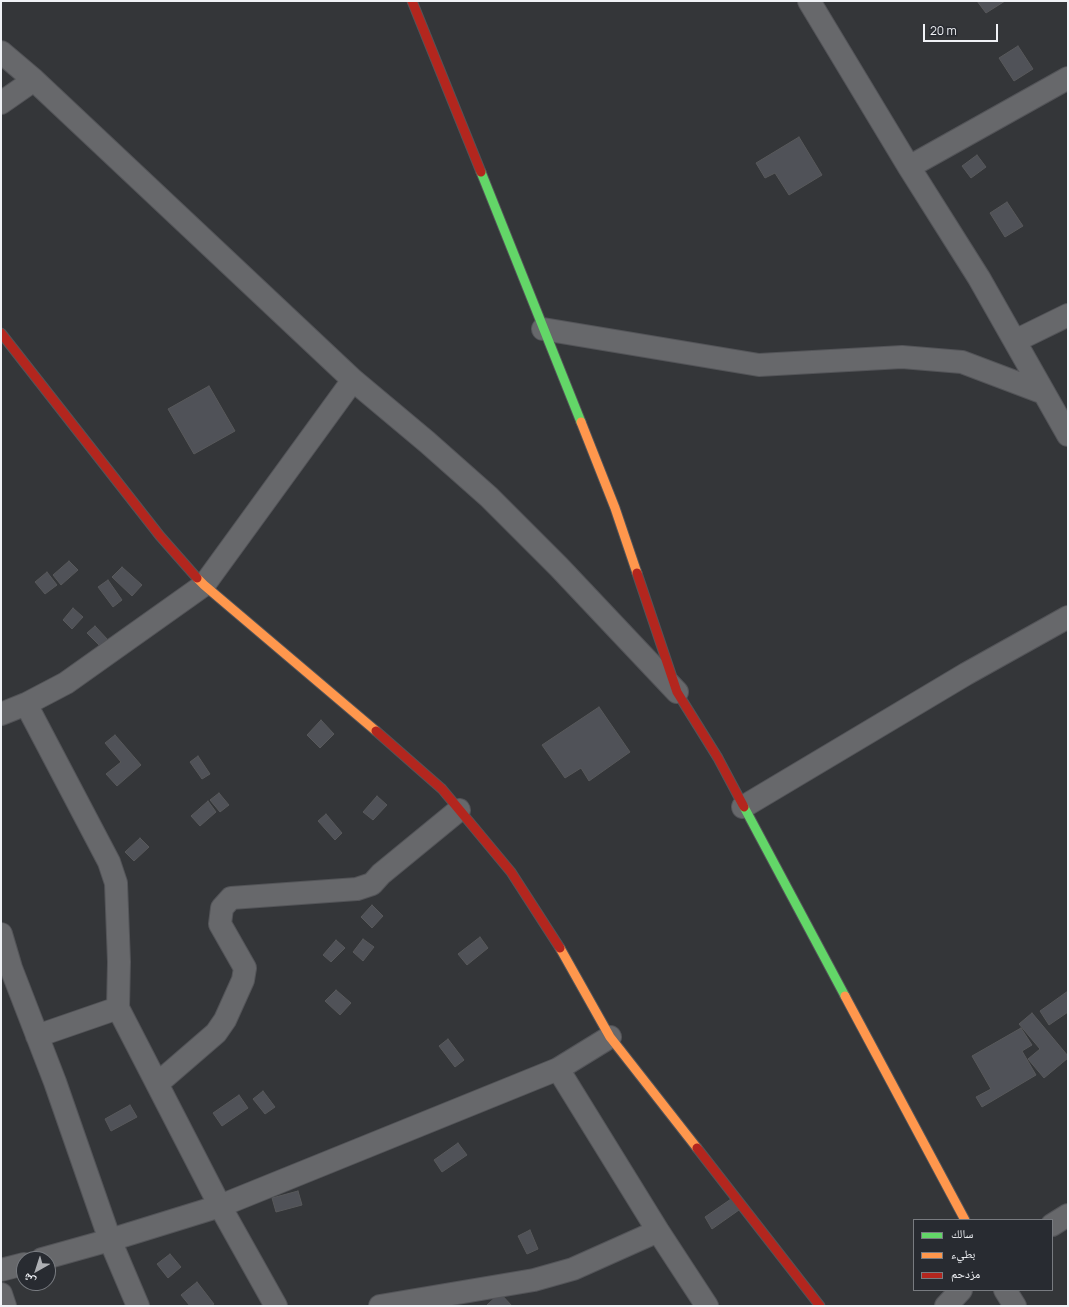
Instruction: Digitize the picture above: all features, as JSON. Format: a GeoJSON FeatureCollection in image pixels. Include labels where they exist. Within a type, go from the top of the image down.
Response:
{"type":"FeatureCollection","features":[{"type":"Feature","properties":{"kind":"street"},"geometry":{"type":"LineString","coordinates":[[412,1],[614,508],[677,692]]}},
{"type":"Feature","properties":{"kind":"street"},"geometry":{"type":"LineString","coordinates":[[809,1],[909,167],[979,278],[1068,435]]}},
{"type":"Feature","properties":{"kind":"street"},"geometry":{"type":"LineString","coordinates":[[1,52],[34,80],[353,380],[427,442],[489,497],[559,567],[677,692],[718,758],[964,1219]]}},
{"type":"Feature","properties":{"kind":"street"},"geometry":{"type":"LineString","coordinates":[[909,167],[1068,78]]}},
{"type":"Feature","properties":{"kind":"street"},"geometry":{"type":"LineString","coordinates":[[1,103],[34,80]]}},
{"type":"Feature","properties":{"kind":"street"},"geometry":{"type":"LineString","coordinates":[[1015,341],[1068,315]]}},
{"type":"Feature","properties":{"kind":"street"},"geometry":{"type":"LineString","coordinates":[[543,329],[759,365],[902,357],[962,362],[1044,393]]}},
{"type":"Feature","properties":{"kind":"street"},"geometry":{"type":"LineString","coordinates":[[1,333],[160,536],[204,585],[436,783],[459,810],[511,872],[565,956],[610,1037],[820,1306]]}},
{"type":"Feature","properties":{"kind":"street"},"geometry":{"type":"LineString","coordinates":[[1,714],[26,704],[66,683],[204,585],[353,380]]}},
{"type":"Feature","properties":{"kind":"street"},"geometry":{"type":"LineString","coordinates":[[743,807],[966,674],[1068,617]]}},
{"type":"Feature","properties":{"kind":"street"},"geometry":{"type":"LineString","coordinates":[[26,704],[109,862],[116,883],[119,962],[118,1008],[220,1206],[276,1306]]}},
{"type":"Feature","properties":{"kind":"street"},"geometry":{"type":"LineString","coordinates":[[157,1084],[216,1033],[225,1020],[243,980],[245,968],[220,924],[222,908],[231,898],[357,888],[372,884],[381,874],[459,810]]}},
{"type":"Feature","properties":{"kind":"street"},"geometry":{"type":"LineString","coordinates":[[1,934],[6,970],[37,1036],[55,1082],[110,1240],[138,1306]]}},
{"type":"Feature","properties":{"kind":"street"},"geometry":{"type":"LineString","coordinates":[[37,1036],[118,1008]]}},
{"type":"Feature","properties":{"kind":"street"},"geometry":{"type":"LineString","coordinates":[[56,1255],[220,1206],[558,1069],[610,1037]]}},
{"type":"Feature","properties":{"kind":"street"},"geometry":{"type":"LineString","coordinates":[[558,1069],[706,1306]]}},
{"type":"Feature","properties":{"kind":"street"},"geometry":{"type":"LineString","coordinates":[[1053,1224],[1068,1215]]}},
{"type":"Feature","properties":{"kind":"street"},"geometry":{"type":"LineString","coordinates":[[380,1306],[534,1280],[573,1269],[658,1231]]}},
{"type":"Feature","properties":{"kind":"street"},"geometry":{"type":"LineString","coordinates":[[1,1270],[16,1266]]}},
{"type":"Feature","properties":{"kind":"street"},"geometry":{"type":"LineString","coordinates":[[946,1306],[960,1291]]}},
{"type":"Feature","properties":{"kind":"street"},"geometry":{"type":"LineString","coordinates":[[1006,1291],[1015,1306]]}},
{"type":"Feature","properties":{"kind":"street"},"geometry":{"type":"LineString","coordinates":[[1,1294],[5,1306]]}},
{"type":"Feature","properties":{"kind":"building"},"geometry":{"type":"Polygon","coordinates":[[[977,1],[1005,1],[986,13],[977,1]]]}},
{"type":"Feature","properties":{"kind":"building"},"geometry":{"type":"Polygon","coordinates":[[[1018,46],[1033,69],[1014,81],[999,58],[1018,46]]]}},
{"type":"Feature","properties":{"kind":"building"},"geometry":{"type":"Polygon","coordinates":[[[799,137],[822,175],[789,195],[775,173],[765,178],[756,163],[799,137]]]}},
{"type":"Feature","properties":{"kind":"building"},"geometry":{"type":"Polygon","coordinates":[[[977,155],[986,167],[971,178],[962,166],[977,155]]]}},
{"type":"Feature","properties":{"kind":"building"},"geometry":{"type":"Polygon","coordinates":[[[1007,202],[1023,226],[1005,237],[990,213],[1007,202]]]}},
{"type":"Feature","properties":{"kind":"building"},"geometry":{"type":"Polygon","coordinates":[[[209,386],[235,431],[194,454],[168,409],[209,386]]]}},
{"type":"Feature","properties":{"kind":"building"},"geometry":{"type":"Polygon","coordinates":[[[69,561],[78,570],[61,585],[53,575],[69,561]]]}},
{"type":"Feature","properties":{"kind":"building"},"geometry":{"type":"Polygon","coordinates":[[[122,567],[142,585],[132,596],[112,577],[122,567]]]}},
{"type":"Feature","properties":{"kind":"building"},"geometry":{"type":"Polygon","coordinates":[[[47,572],[57,585],[45,594],[35,582],[47,572]]]}},
{"type":"Feature","properties":{"kind":"building"},"geometry":{"type":"Polygon","coordinates":[[[108,580],[122,600],[113,607],[98,587],[108,580]]]}},
{"type":"Feature","properties":{"kind":"building"},"geometry":{"type":"Polygon","coordinates":[[[73,608],[83,617],[72,629],[63,620],[73,608]]]}},
{"type":"Feature","properties":{"kind":"building"},"geometry":{"type":"Polygon","coordinates":[[[95,626],[108,640],[101,647],[87,633],[95,626]]]}},
{"type":"Feature","properties":{"kind":"building"},"geometry":{"type":"Polygon","coordinates":[[[599,707],[630,752],[589,781],[581,768],[565,778],[542,745],[599,707]]]}},
{"type":"Feature","properties":{"kind":"building"},"geometry":{"type":"Polygon","coordinates":[[[321,720],[334,734],[320,748],[307,735],[321,720]]]}},
{"type":"Feature","properties":{"kind":"building"},"geometry":{"type":"Polygon","coordinates":[[[115,735],[141,765],[117,786],[106,774],[121,762],[105,743],[115,735]]]}},
{"type":"Feature","properties":{"kind":"building"},"geometry":{"type":"Polygon","coordinates":[[[198,756],[210,774],[202,779],[190,762],[198,756]]]}},
{"type":"Feature","properties":{"kind":"building"},"geometry":{"type":"Polygon","coordinates":[[[219,793],[229,805],[220,812],[210,800],[219,793]]]}},
{"type":"Feature","properties":{"kind":"building"},"geometry":{"type":"Polygon","coordinates":[[[377,796],[387,805],[373,820],[363,812],[377,796]]]}},
{"type":"Feature","properties":{"kind":"building"},"geometry":{"type":"Polygon","coordinates":[[[208,801],[216,812],[200,826],[191,816],[208,801]]]}},
{"type":"Feature","properties":{"kind":"building"},"geometry":{"type":"Polygon","coordinates":[[[326,814],[342,833],[335,840],[318,821],[326,814]]]}},
{"type":"Feature","properties":{"kind":"building"},"geometry":{"type":"Polygon","coordinates":[[[140,838],[149,847],[134,861],[125,852],[140,838]]]}},
{"type":"Feature","properties":{"kind":"building"},"geometry":{"type":"Polygon","coordinates":[[[372,905],[383,916],[372,928],[361,917],[372,905]]]}},
{"type":"Feature","properties":{"kind":"building"},"geometry":{"type":"Polygon","coordinates":[[[480,937],[488,948],[467,965],[458,954],[480,937]]]}},
{"type":"Feature","properties":{"kind":"building"},"geometry":{"type":"Polygon","coordinates":[[[363,939],[374,947],[363,961],[353,952],[363,939]]]}},
{"type":"Feature","properties":{"kind":"building"},"geometry":{"type":"Polygon","coordinates":[[[336,940],[345,948],[331,962],[323,955],[336,940]]]}},
{"type":"Feature","properties":{"kind":"building"},"geometry":{"type":"Polygon","coordinates":[[[336,990],[351,1003],[340,1015],[325,1001],[336,990]]]}},
{"type":"Feature","properties":{"kind":"building"},"geometry":{"type":"Polygon","coordinates":[[[1068,991],[1068,1012],[1049,1025],[1040,1011],[1068,991]]]}},
{"type":"Feature","properties":{"kind":"building"},"geometry":{"type":"Polygon","coordinates":[[[1032,1013],[1068,1056],[1068,1058],[1044,1078],[1028,1059],[1040,1049],[1019,1024],[1032,1013]]]}},
{"type":"Feature","properties":{"kind":"building"},"geometry":{"type":"Polygon","coordinates":[[[1021,1028],[1032,1045],[1022,1051],[1036,1075],[982,1107],[976,1097],[991,1089],[972,1056],[1021,1028]]]}},
{"type":"Feature","properties":{"kind":"building"},"geometry":{"type":"Polygon","coordinates":[[[448,1039],[464,1060],[455,1067],[439,1046],[448,1039]]]}},
{"type":"Feature","properties":{"kind":"building"},"geometry":{"type":"Polygon","coordinates":[[[263,1091],[275,1107],[265,1114],[253,1099],[263,1091]]]}},
{"type":"Feature","properties":{"kind":"building"},"geometry":{"type":"Polygon","coordinates":[[[239,1095],[248,1108],[222,1126],[213,1113],[239,1095]]]}},
{"type":"Feature","properties":{"kind":"building"},"geometry":{"type":"Polygon","coordinates":[[[130,1105],[137,1117],[111,1131],[105,1119],[130,1105]]]}},
{"type":"Feature","properties":{"kind":"building"},"geometry":{"type":"Polygon","coordinates":[[[458,1143],[467,1155],[442,1172],[434,1160],[458,1143]]]}},
{"type":"Feature","properties":{"kind":"building"},"geometry":{"type":"Polygon","coordinates":[[[298,1191],[302,1205],[276,1212],[272,1198],[298,1191]]]}},
{"type":"Feature","properties":{"kind":"building"},"geometry":{"type":"Polygon","coordinates":[[[731,1199],[739,1210],[712,1229],[705,1217],[731,1199]]]}},
{"type":"Feature","properties":{"kind":"building"},"geometry":{"type":"Polygon","coordinates":[[[530,1230],[538,1249],[527,1254],[518,1236],[530,1230]]]}},
{"type":"Feature","properties":{"kind":"building"},"geometry":{"type":"Polygon","coordinates":[[[170,1254],[181,1267],[168,1278],[157,1264],[170,1254]]]}},
{"type":"Feature","properties":{"kind":"building"},"geometry":{"type":"Polygon","coordinates":[[[197,1282],[214,1304],[211,1306],[190,1306],[181,1295],[197,1282]]]}},
{"type":"Feature","properties":{"kind":"building"},"geometry":{"type":"Polygon","coordinates":[[[500,1293],[512,1306],[487,1306],[487,1305],[500,1293]]]}},
{"type":"Feature","properties":{"kind":"traffic: fast"},"geometry":{"type":"LineString","coordinates":[[481,172],[581,422]]}},
{"type":"Feature","properties":{"kind":"traffic: fast"},"geometry":{"type":"LineString","coordinates":[[744,807],[845,996]]}},
{"type":"Feature","properties":{"kind":"traffic: slow"},"geometry":{"type":"LineString","coordinates":[[581,422],[615,508],[637,573]]}},
{"type":"Feature","properties":{"kind":"traffic: slow"},"geometry":{"type":"LineString","coordinates":[[197,578],[376,731]]}},
{"type":"Feature","properties":{"kind":"traffic: slow"},"geometry":{"type":"LineString","coordinates":[[560,948],[610,1037],[697,1148]]}},
{"type":"Feature","properties":{"kind":"traffic: slow"},"geometry":{"type":"LineString","coordinates":[[845,996],[964,1219]]}},
{"type":"Feature","properties":{"kind":"traffic: jam"},"geometry":{"type":"LineString","coordinates":[[412,1],[481,172]]}},
{"type":"Feature","properties":{"kind":"traffic: jam"},"geometry":{"type":"LineString","coordinates":[[1,333],[160,536],[197,578]]}},
{"type":"Feature","properties":{"kind":"traffic: jam"},"geometry":{"type":"LineString","coordinates":[[637,573],[677,692],[718,758],[744,807]]}},
{"type":"Feature","properties":{"kind":"traffic: jam"},"geometry":{"type":"LineString","coordinates":[[376,731],[442,789],[511,872],[560,948]]}},
{"type":"Feature","properties":{"kind":"traffic: jam"},"geometry":{"type":"LineString","coordinates":[[697,1148],[820,1306]]}}]}
